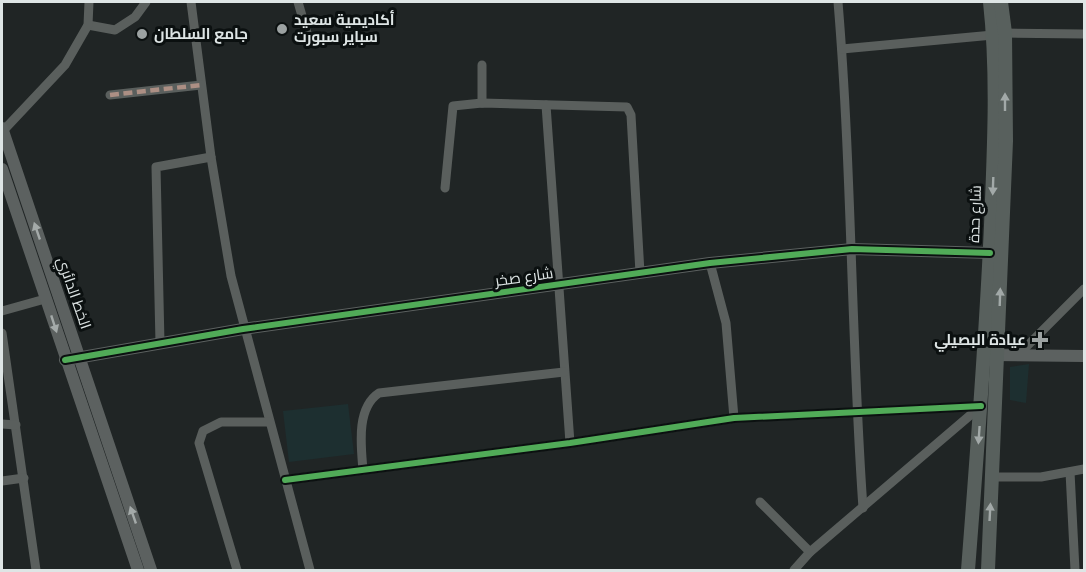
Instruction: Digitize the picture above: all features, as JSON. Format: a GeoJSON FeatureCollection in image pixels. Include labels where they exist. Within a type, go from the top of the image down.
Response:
{"type":"FeatureCollection","features":[{"type":"Feature","properties":{"kind":"main road","name":"شارع حدة"},"geometry":{"type":"LineString","coordinates":[[988,570],[1006,141],[999,34],[990,2]]}},
{"type":"Feature","properties":{"kind":"main road","name":"شارع حدة"},"geometry":{"type":"LineString","coordinates":[[968,570],[990,253],[1001,2]]}},
{"type":"Feature","properties":{"kind":"street"},"geometry":{"type":"LineString","coordinates":[[2,129],[65,65],[88,25],[89,2]]}},
{"type":"Feature","properties":{"kind":"street"},"geometry":{"type":"LineString","coordinates":[[88,25],[115,30],[135,17],[146,2]]}},
{"type":"Feature","properties":{"kind":"street"},"geometry":{"type":"LineString","coordinates":[[191,2],[211,158],[243,329],[310,570]]}},
{"type":"Feature","properties":{"kind":"street"},"geometry":{"type":"LineString","coordinates":[[298,2],[307,33]]}},
{"type":"Feature","properties":{"kind":"street"},"geometry":{"type":"LineString","coordinates":[[838,2],[852,249],[856,410],[863,508]]}},
{"type":"Feature","properties":{"kind":"street"},"geometry":{"type":"LineString","coordinates":[[842,49],[999,34],[1084,34]]}},
{"type":"Feature","properties":{"kind":"street"},"geometry":{"type":"LineString","coordinates":[[482,65],[482,103]]}},
{"type":"Feature","properties":{"kind":"street"},"geometry":{"type":"LineString","coordinates":[[110,95],[201,85]]}},
{"type":"Feature","properties":{"kind":"street"},"geometry":{"type":"LineString","coordinates":[[445,188],[453,106],[482,103],[627,107],[631,115],[640,273]]}},
{"type":"Feature","properties":{"kind":"street"},"geometry":{"type":"LineString","coordinates":[[546,105],[570,443]]}},
{"type":"Feature","properties":{"kind":"street","name":"الخط الدائري"},"geometry":{"type":"LineString","coordinates":[[2,129],[151,570]]}},
{"type":"Feature","properties":{"kind":"street"},"geometry":{"type":"LineString","coordinates":[[160,343],[156,167],[211,158]]}},
{"type":"Feature","properties":{"kind":"street","name":"الخط الدائري"},"geometry":{"type":"LineString","coordinates":[[2,169],[138,570]]}},
{"type":"Feature","properties":{"kind":"street","name":"شارع صخر"},"geometry":{"type":"LineString","coordinates":[[65,360],[243,329],[710,263],[852,249],[990,253]]}},
{"type":"Feature","properties":{"kind":"street"},"geometry":{"type":"LineString","coordinates":[[710,263],[726,323],[734,418]]}},
{"type":"Feature","properties":{"kind":"street"},"geometry":{"type":"LineString","coordinates":[[1017,356],[1084,289]]}},
{"type":"Feature","properties":{"kind":"street"},"geometry":{"type":"LineString","coordinates":[[2,311],[45,299]]}},
{"type":"Feature","properties":{"kind":"street"},"geometry":{"type":"LineString","coordinates":[[2,333],[36,570]]}},
{"type":"Feature","properties":{"kind":"street"},"geometry":{"type":"LineString","coordinates":[[984,355],[1084,356]]}},
{"type":"Feature","properties":{"kind":"street"},"geometry":{"type":"LineString","coordinates":[[363,470],[361,427],[370,402],[379,393],[564,372]]}},
{"type":"Feature","properties":{"kind":"street"},"geometry":{"type":"LineString","coordinates":[[285,480],[570,443],[734,418],[856,410],[981,406]]}},
{"type":"Feature","properties":{"kind":"street"},"geometry":{"type":"LineString","coordinates":[[794,570],[810,552],[981,406]]}},
{"type":"Feature","properties":{"kind":"street"},"geometry":{"type":"LineString","coordinates":[[237,570],[199,443],[203,431],[221,422],[269,422]]}},
{"type":"Feature","properties":{"kind":"street"},"geometry":{"type":"LineString","coordinates":[[2,424],[16,425]]}},
{"type":"Feature","properties":{"kind":"street"},"geometry":{"type":"LineString","coordinates":[[992,477],[1041,477],[1084,469]]}},
{"type":"Feature","properties":{"kind":"street"},"geometry":{"type":"LineString","coordinates":[[1070,471],[1075,570]]}},
{"type":"Feature","properties":{"kind":"street"},"geometry":{"type":"LineString","coordinates":[[2,481],[24,478]]}},
{"type":"Feature","properties":{"kind":"street"},"geometry":{"type":"LineString","coordinates":[[760,502],[810,552]]}},
{"type":"Feature","properties":{"kind":"shaded area"},"geometry":{"type":"Polygon","coordinates":[[[1029,364],[1026,403],[1010,400],[1010,367],[1029,364]]]}},
{"type":"Feature","properties":{"kind":"shaded area"},"geometry":{"type":"Polygon","coordinates":[[[348,404],[354,454],[289,462],[283,411],[348,404]]]}},
{"type":"Feature","properties":{"kind":"marked path"},"geometry":{"type":"LineString","coordinates":[[110,95],[201,85]]}},
{"type":"Feature","properties":{"kind":"cycle path"},"geometry":{"type":"LineString","coordinates":[[65,360],[243,329],[710,263],[852,249],[990,253]]}},
{"type":"Feature","properties":{"kind":"cycle path"},"geometry":{"type":"LineString","coordinates":[[285,480],[570,443],[734,418],[981,406]]}},
{"type":"Feature","properties":{"kind":"place","name":"أكاديمية سعيد سباير سبورت"},"geometry":{"type":"Point","coordinates":[282,29]}},
{"type":"Feature","properties":{"kind":"place","name":"جامع السلطان"},"geometry":{"type":"Point","coordinates":[142,34]}},
{"type":"Feature","properties":{"kind":"place","name":"عيادة البصيلي"},"geometry":{"type":"Point","coordinates":[1040,340]}}]}
